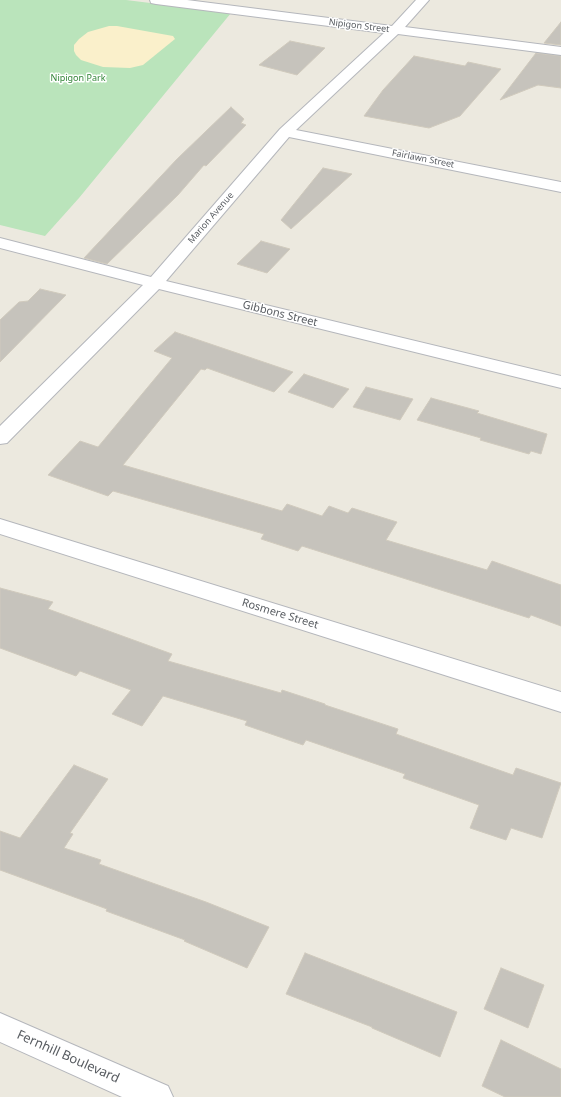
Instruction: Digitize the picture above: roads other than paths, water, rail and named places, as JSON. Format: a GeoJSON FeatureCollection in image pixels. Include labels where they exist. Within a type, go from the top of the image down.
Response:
{"type":"FeatureCollection","features":[{"type":"Feature","properties":{"kind":"street","name":"Nipigon Street"},"geometry":{"type":"LineString","coordinates":[[156,0],[561,51]]}},
{"type":"Feature","properties":{"kind":"street","name":"Marion Avenue"},"geometry":{"type":"LineString","coordinates":[[0,438],[155,283],[285,132],[396,30],[423,0]]}},
{"type":"Feature","properties":{"kind":"street","name":"Fairlawn Street"},"geometry":{"type":"LineString","coordinates":[[285,132],[561,187]]}},
{"type":"Feature","properties":{"kind":"street","name":"Gibbons Street"},"geometry":{"type":"LineString","coordinates":[[0,243],[155,283],[561,382]]}},
{"type":"Feature","properties":{"kind":"street","name":"Rosmere Street"},"geometry":{"type":"LineString","coordinates":[[0,526],[561,702]]}},
{"type":"Feature","properties":{"kind":"street","name":"Fernhill Boulevard"},"geometry":{"type":"LineString","coordinates":[[0,1028],[157,1097]]}},
{"type":"Feature","properties":{"kind":"park label","name":"Nipigon Park"},"geometry":{"type":"Point","coordinates":[78,78]}}]}
